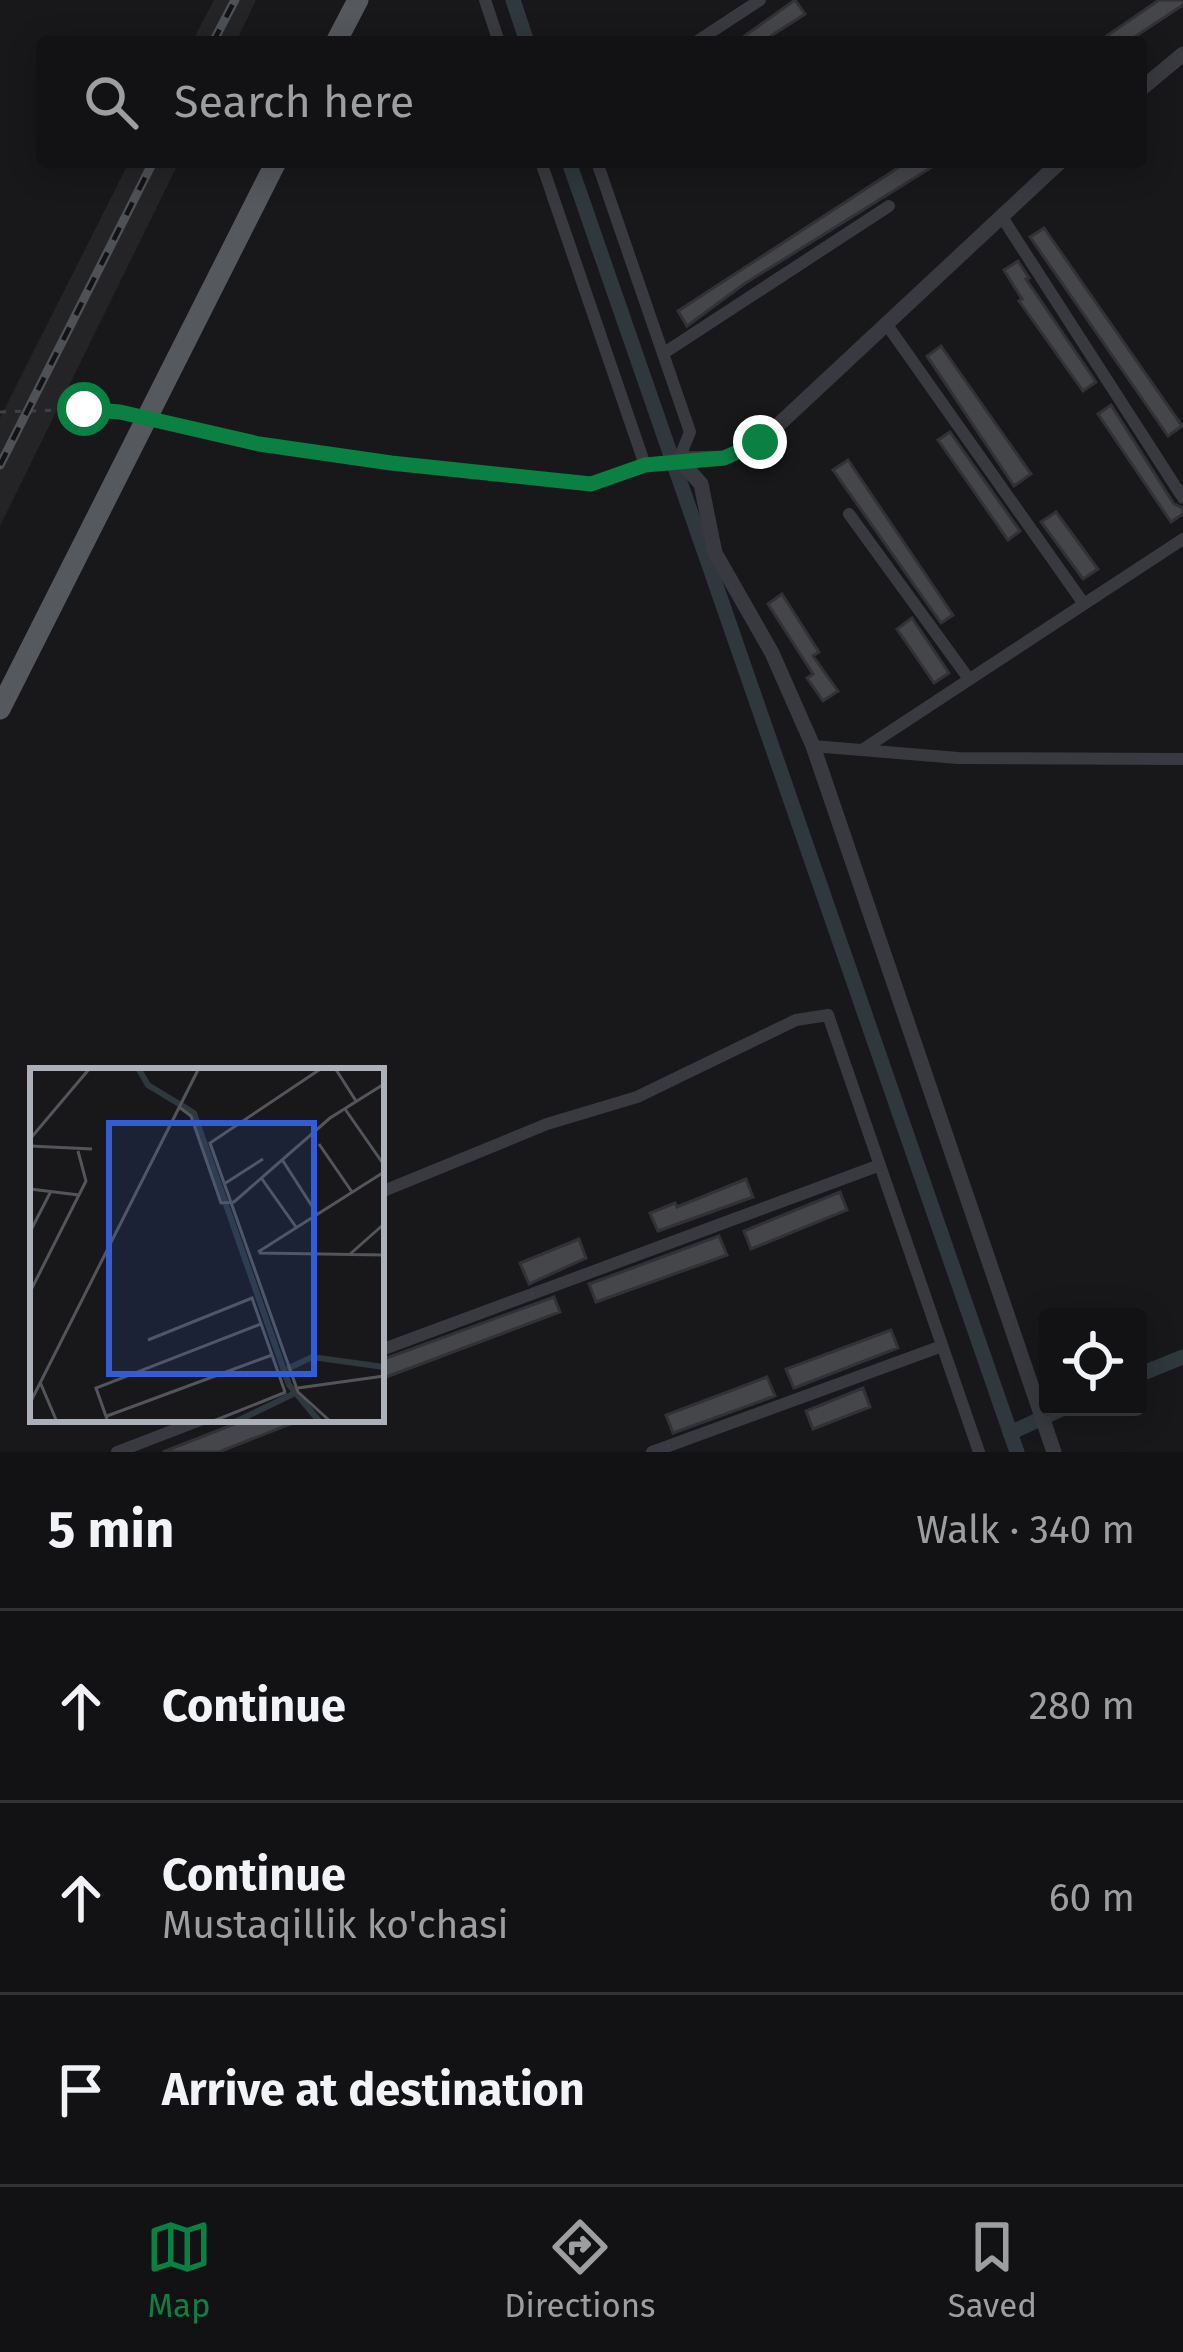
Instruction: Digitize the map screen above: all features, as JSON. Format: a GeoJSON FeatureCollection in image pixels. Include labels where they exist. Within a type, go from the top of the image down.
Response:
{"type":"FeatureCollection","features":[{"type":"Feature","properties":{"kind":"main road"},"geometry":{"type":"LineString","coordinates":[[340,36],[358,0]]}},
{"type":"Feature","properties":{"kind":"main road"},"geometry":{"type":"LineString","coordinates":[[0,709],[273,168]]}},
{"type":"Feature","properties":{"kind":"street"},"geometry":{"type":"LineString","coordinates":[[485,0],[497,36]]}},
{"type":"Feature","properties":{"kind":"street"},"geometry":{"type":"LineString","coordinates":[[705,36],[760,0]]}},
{"type":"Feature","properties":{"kind":"street"},"geometry":{"type":"LineString","coordinates":[[1147,83],[1183,54]]}},
{"type":"Feature","properties":{"kind":"street"},"geometry":{"type":"LineString","coordinates":[[543,168],[645,465],[724,458],[760,442],[1054,168]]}},
{"type":"Feature","properties":{"kind":"street"},"geometry":{"type":"LineString","coordinates":[[599,168],[690,432],[679,459]]}},
{"type":"Feature","properties":{"kind":"street"},"geometry":{"type":"LineString","coordinates":[[664,353],[889,206]]}},
{"type":"Feature","properties":{"kind":"street"},"geometry":{"type":"LineString","coordinates":[[1002,217],[1183,498]]}},
{"type":"Feature","properties":{"kind":"street"},"geometry":{"type":"LineString","coordinates":[[887,325],[1084,604]]}},
{"type":"Feature","properties":{"kind":"street"},"geometry":{"type":"LineString","coordinates":[[679,459],[701,484],[715,554],[772,653],[813,746],[1054,1452]]}},
{"type":"Feature","properties":{"kind":"street"},"geometry":{"type":"LineString","coordinates":[[850,514],[969,680]]}},
{"type":"Feature","properties":{"kind":"street"},"geometry":{"type":"LineString","coordinates":[[862,750],[1183,539]]}},
{"type":"Feature","properties":{"kind":"street"},"geometry":{"type":"LineString","coordinates":[[813,746],[958,758],[1183,759]]}},
{"type":"Feature","properties":{"kind":"street"},"geometry":{"type":"LineString","coordinates":[[384,1191],[548,1124],[638,1096],[796,1020],[828,1015],[979,1452]]}},
{"type":"Feature","properties":{"kind":"street"},"geometry":{"type":"LineString","coordinates":[[384,1349],[880,1165]]}},
{"type":"Feature","properties":{"kind":"street"},"geometry":{"type":"LineString","coordinates":[[652,1452],[942,1346]]}},
{"type":"Feature","properties":{"kind":"street"},"geometry":{"type":"LineString","coordinates":[[117,1452],[195,1422]]}},
{"type":"Feature","properties":{"kind":"path"},"geometry":{"type":"LineString","coordinates":[[0,412],[84,409],[259,444],[591,484],[645,465]]}},
{"type":"Feature","properties":{"kind":"shaded area"},"geometry":{"type":"Polygon","coordinates":[[[214,0],[256,0],[239,36],[195,36],[214,0]]]}},
{"type":"Feature","properties":{"kind":"shaded area"},"geometry":{"type":"Polygon","coordinates":[[[126,168],[176,168],[0,526],[0,418],[126,168]]]}},
{"type":"Feature","properties":{"kind":"building"},"geometry":{"type":"Polygon","coordinates":[[[795,0],[805,14],[771,36],[744,36],[795,0]]]}},
{"type":"Feature","properties":{"kind":"building"},"geometry":{"type":"Polygon","coordinates":[[[1159,0],[1183,0],[1183,5],[1136,36],[1107,36],[1159,0]]]}},
{"type":"Feature","properties":{"kind":"building"},"geometry":{"type":"Polygon","coordinates":[[[898,168],[930,168],[744,284],[687,326],[678,311],[898,168]]]}},
{"type":"Feature","properties":{"kind":"building"},"geometry":{"type":"Polygon","coordinates":[[[1044,228],[1182,426],[1168,436],[1030,237],[1044,228]]]}},
{"type":"Feature","properties":{"kind":"building"},"geometry":{"type":"Polygon","coordinates":[[[1018,261],[1096,382],[1083,391],[1019,301],[1004,270],[1018,261]]]}},
{"type":"Feature","properties":{"kind":"building"},"geometry":{"type":"Polygon","coordinates":[[[941,346],[1031,474],[1014,486],[927,356],[941,346]]]}},
{"type":"Feature","properties":{"kind":"building"},"geometry":{"type":"Polygon","coordinates":[[[1111,405],[1174,504],[1183,508],[1183,514],[1171,522],[1098,414],[1111,405]]]}},
{"type":"Feature","properties":{"kind":"building"},"geometry":{"type":"Polygon","coordinates":[[[950,432],[1020,531],[1008,540],[938,440],[950,432]]]}},
{"type":"Feature","properties":{"kind":"building"},"geometry":{"type":"Polygon","coordinates":[[[848,460],[953,615],[941,623],[833,470],[848,460]]]}},
{"type":"Feature","properties":{"kind":"building"},"geometry":{"type":"Polygon","coordinates":[[[1056,512],[1098,569],[1083,579],[1041,522],[1056,512]]]}},
{"type":"Feature","properties":{"kind":"building"},"geometry":{"type":"Polygon","coordinates":[[[782,594],[819,652],[813,656],[838,691],[823,701],[807,678],[813,674],[768,604],[782,594]]]}},
{"type":"Feature","properties":{"kind":"building"},"geometry":{"type":"Polygon","coordinates":[[[912,618],[949,673],[934,683],[897,629],[912,618]]]}},
{"type":"Feature","properties":{"kind":"building"},"geometry":{"type":"Polygon","coordinates":[[[746,1179],[753,1197],[658,1231],[650,1213],[746,1179]]]}},
{"type":"Feature","properties":{"kind":"building"},"geometry":{"type":"Polygon","coordinates":[[[840,1192],[847,1210],[751,1249],[744,1231],[840,1192]]]}},
{"type":"Feature","properties":{"kind":"building"},"geometry":{"type":"Polygon","coordinates":[[[719,1236],[727,1255],[596,1302],[589,1284],[719,1236]]]}},
{"type":"Feature","properties":{"kind":"building"},"geometry":{"type":"Polygon","coordinates":[[[579,1239],[586,1258],[529,1284],[520,1263],[579,1239]]]}},
{"type":"Feature","properties":{"kind":"building"},"geometry":{"type":"Polygon","coordinates":[[[554,1297],[560,1312],[384,1378],[384,1359],[554,1297]]]}},
{"type":"Feature","properties":{"kind":"building"},"geometry":{"type":"Polygon","coordinates":[[[891,1330],[898,1348],[794,1388],[786,1369],[891,1330]]]}},
{"type":"Feature","properties":{"kind":"building"},"geometry":{"type":"Polygon","coordinates":[[[767,1377],[775,1396],[673,1433],[666,1415],[767,1377]]]}},
{"type":"Feature","properties":{"kind":"building"},"geometry":{"type":"Polygon","coordinates":[[[863,1388],[870,1407],[813,1429],[806,1411],[863,1388]]]}},
{"type":"Feature","properties":{"kind":"building"},"geometry":{"type":"Polygon","coordinates":[[[239,1422],[295,1422],[219,1452],[163,1452],[239,1422]]]}},
{"type":"Feature","properties":{"kind":"waterway"},"geometry":{"type":"LineString","coordinates":[[513,0],[525,36]]}},
{"type":"Feature","properties":{"kind":"waterway"},"geometry":{"type":"LineString","coordinates":[[571,168],[1017,1452]]}},
{"type":"Feature","properties":{"kind":"waterway"},"geometry":{"type":"LineString","coordinates":[[1147,1371],[1183,1357]]}},
{"type":"Feature","properties":{"kind":"waterway"},"geometry":{"type":"LineString","coordinates":[[1010,1433],[1047,1416]]}},
{"type":"Feature","properties":{"kind":"railway"},"geometry":{"type":"LineString","coordinates":[[216,36],[235,0]]}},
{"type":"Feature","properties":{"kind":"railway"},"geometry":{"type":"LineString","coordinates":[[0,465],[150,168]]}},
{"type":"Feature","properties":{"kind":"route"},"geometry":{"type":"LineString","coordinates":[[84,409],[120,412],[259,444],[591,484],[645,465],[724,458],[760,442]]}}]}
